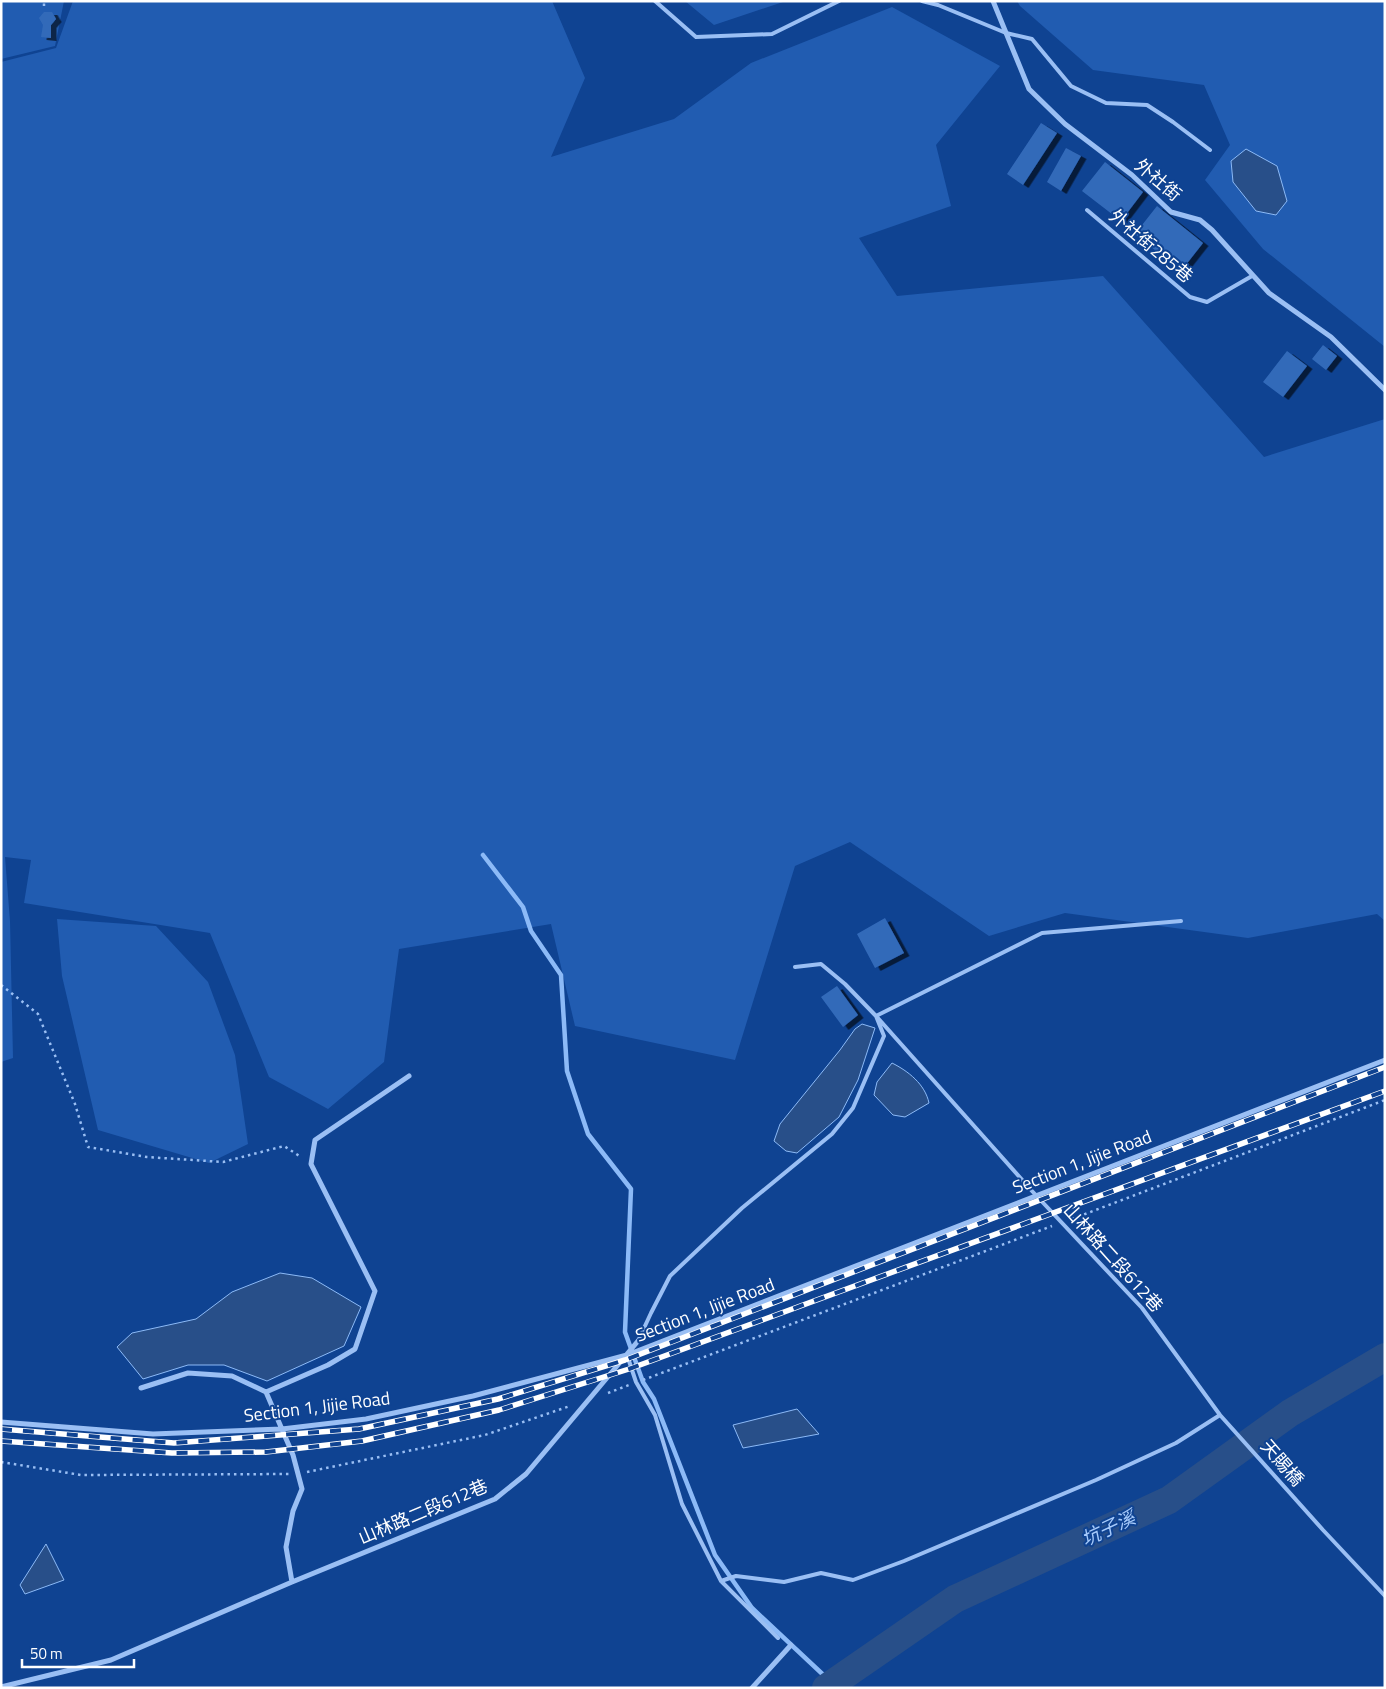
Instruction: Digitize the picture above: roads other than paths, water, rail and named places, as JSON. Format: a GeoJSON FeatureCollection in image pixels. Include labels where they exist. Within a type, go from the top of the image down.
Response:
{"type":"FeatureCollection","features":[{"type":"Feature","properties":{"kind":"street","name":"外社街"},"geometry":{"type":"LineString","coordinates":[[993,1],[1029,89],[1065,124],[1132,175],[1170,212],[1200,220],[1212,230],[1269,293],[1332,337],[1385,390]]}},
{"type":"Feature","properties":{"kind":"street","name":"Section 1, Jijie Road"},"geometry":{"type":"LineString","coordinates":[[1,1422],[153,1434],[282,1429],[366,1419],[473,1396],[627,1355],[1385,1060]]}},
{"type":"Feature","properties":{"kind":"street"},"geometry":{"type":"LineString","coordinates":[[266,1392],[328,1365],[355,1349],[375,1291],[311,1164],[315,1140],[410,1076]]}},
{"type":"Feature","properties":{"kind":"street","name":"山林路二段612巷"},"geometry":{"type":"LineString","coordinates":[[1,1687],[111,1660],[292,1582],[495,1498],[526,1474],[638,1341]]}},
{"type":"Feature","properties":{"kind":"street"},"geometry":{"type":"LineString","coordinates":[[140,1388],[188,1373],[232,1376],[266,1392],[293,1455],[302,1489],[294,1511],[286,1547],[292,1582]]}},
{"type":"Feature","properties":{"kind":"street"},"geometry":{"type":"LineString","coordinates":[[752,1688],[791,1645]]}},
{"type":"Feature","properties":{"kind":"lane"},"geometry":{"type":"LineString","coordinates":[[655,1],[696,37],[772,34],[839,1]]}},
{"type":"Feature","properties":{"kind":"lane"},"geometry":{"type":"LineString","coordinates":[[922,1],[938,5],[1006,33],[1032,39],[1071,86],[1106,103],[1147,105],[1210,150]]}},
{"type":"Feature","properties":{"kind":"lane","name":"外社街285巷"},"geometry":{"type":"LineString","coordinates":[[1087,210],[1190,297],[1207,302],[1252,276]]}},
{"type":"Feature","properties":{"kind":"lane"},"geometry":{"type":"LineString","coordinates":[[876,1016],[1042,934],[1181,921]]}},
{"type":"Feature","properties":{"kind":"lane","name":"山林路二段612巷"},"geometry":{"type":"LineString","coordinates":[[795,967],[821,964],[845,984],[876,1016],[1036,1195],[1142,1308],[1220,1414]]}},
{"type":"Feature","properties":{"kind":"lane","name":"山林路二段612巷"},"geometry":{"type":"LineString","coordinates":[[638,1341],[650,1313],[670,1276],[742,1208],[832,1134],[853,1108],[884,1036],[876,1016]]}},
{"type":"Feature","properties":{"kind":"lane"},"geometry":{"type":"LineString","coordinates":[[627,1355],[636,1382],[655,1415],[682,1504],[720,1581],[778,1638]]}},
{"type":"Feature","properties":{"kind":"lane"},"geometry":{"type":"LineString","coordinates":[[720,1581],[736,1576],[784,1582],[820,1573],[853,1580],[904,1561],[1096,1480],[1176,1443],[1220,1414]]}},
{"type":"Feature","properties":{"kind":"lane","name":"天賜橋"},"geometry":{"type":"LineString","coordinates":[[1220,1414],[1322,1530],[1385,1596]]}},
{"type":"Feature","properties":{"kind":"waterway"},"geometry":{"type":"LineString","coordinates":[[483,855],[523,907],[531,931],[561,975],[567,1071],[588,1134],[631,1189],[625,1332],[643,1382],[654,1399],[715,1555],[752,1608],[832,1683]]}},
{"type":"Feature","properties":{"kind":"waterway","name":"坑子溪"},"geometry":{"type":"LineString","coordinates":[[826,1688],[955,1599],[1169,1500],[1290,1413],[1385,1357]]}},
{"type":"Feature","properties":{"kind":"railway"},"geometry":{"type":"LineString","coordinates":[[1,1429],[174,1443],[359,1429],[498,1399],[625,1360],[1385,1067]]}},
{"type":"Feature","properties":{"kind":"railway"},"geometry":{"type":"LineString","coordinates":[[1,1441],[172,1453],[266,1452],[362,1441],[499,1410],[629,1369],[1385,1091]]}}]}
